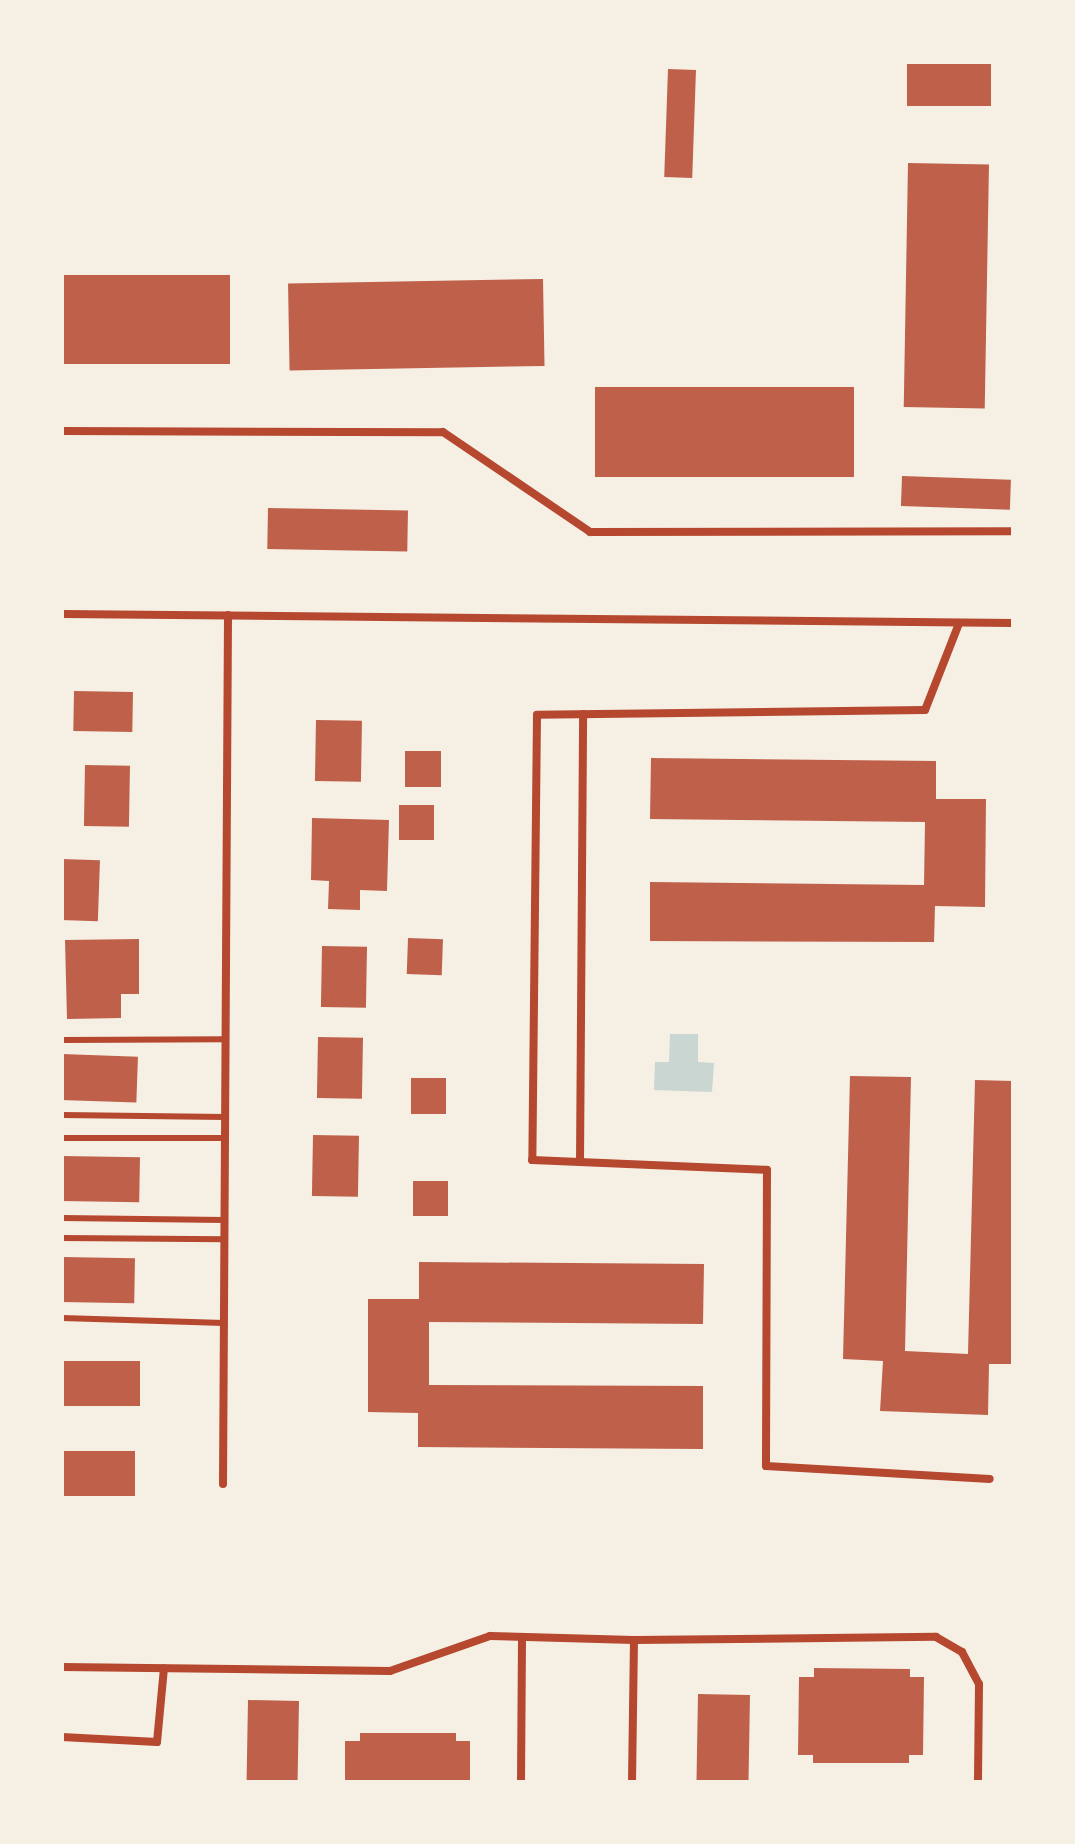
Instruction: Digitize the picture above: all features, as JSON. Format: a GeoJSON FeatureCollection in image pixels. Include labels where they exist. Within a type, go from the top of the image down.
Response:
{"type":"FeatureCollection","features":[{"type":"Feature","properties":{"kind":"street"},"geometry":{"type":"LineString","coordinates":[[62,431],[443,432],[590,532],[1013,531]]}},
{"type":"Feature","properties":{"kind":"street"},"geometry":{"type":"LineString","coordinates":[[62,614],[764,619],[958,626],[1013,623]]}},
{"type":"Feature","properties":{"kind":"street"},"geometry":{"type":"LineString","coordinates":[[223,1484],[228,615]]}},
{"type":"Feature","properties":{"kind":"street"},"geometry":{"type":"LineString","coordinates":[[958,626],[925,710],[537,715],[532,1160],[767,1170],[766,1466],[990,1479]]}},
{"type":"Feature","properties":{"kind":"street"},"geometry":{"type":"LineString","coordinates":[[580,1162],[583,714]]}},
{"type":"Feature","properties":{"kind":"street"},"geometry":{"type":"LineString","coordinates":[[62,1667],[390,1671],[490,1636],[634,1640],[936,1637],[962,1652],[979,1684],[978,1782]]}},
{"type":"Feature","properties":{"kind":"street"},"geometry":{"type":"LineString","coordinates":[[521,1782],[522,1637]]}},
{"type":"Feature","properties":{"kind":"street"},"geometry":{"type":"LineString","coordinates":[[632,1782],[634,1640]]}},
{"type":"Feature","properties":{"kind":"street"},"geometry":{"type":"LineString","coordinates":[[62,1737],[157,1742],[164,1668]]}},
{"type":"Feature","properties":{"kind":"lane"},"geometry":{"type":"LineString","coordinates":[[62,1040],[226,1039]]}},
{"type":"Feature","properties":{"kind":"lane"},"geometry":{"type":"LineString","coordinates":[[62,1115],[225,1117]]}},
{"type":"Feature","properties":{"kind":"lane"},"geometry":{"type":"LineString","coordinates":[[62,1138],[225,1138]]}},
{"type":"Feature","properties":{"kind":"lane"},"geometry":{"type":"LineString","coordinates":[[62,1218],[224,1220]]}},
{"type":"Feature","properties":{"kind":"lane"},"geometry":{"type":"LineString","coordinates":[[62,1238],[224,1239]]}},
{"type":"Feature","properties":{"kind":"lane"},"geometry":{"type":"LineString","coordinates":[[62,1318],[224,1323]]}},
{"type":"Feature","properties":{"kind":"shaded area"},"geometry":{"type":"Polygon","coordinates":[[[670,1034],[698,1034],[698,1062],[714,1063],[712,1092],[654,1090],[655,1062],[669,1062],[670,1034]]]}},
{"type":"Feature","properties":{"kind":"building"},"geometry":{"type":"Polygon","coordinates":[[[907,62],[991,62],[991,106],[907,106],[907,62]]]}},
{"type":"Feature","properties":{"kind":"building"},"geometry":{"type":"Polygon","coordinates":[[[668,69],[696,70],[692,178],[664,177],[668,69]]]}},
{"type":"Feature","properties":{"kind":"building"},"geometry":{"type":"Polygon","coordinates":[[[908,163],[989,164],[985,408],[904,407],[908,163]]]}},
{"type":"Feature","properties":{"kind":"building"},"geometry":{"type":"Polygon","coordinates":[[[62,275],[230,275],[230,364],[62,364],[62,275]]]}},
{"type":"Feature","properties":{"kind":"building"},"geometry":{"type":"Polygon","coordinates":[[[543,279],[545,366],[290,370],[288,283],[543,279]]]}},
{"type":"Feature","properties":{"kind":"building"},"geometry":{"type":"Polygon","coordinates":[[[595,387],[854,387],[854,477],[595,477],[595,387]]]}},
{"type":"Feature","properties":{"kind":"building"},"geometry":{"type":"Polygon","coordinates":[[[902,476],[1011,480],[1010,510],[901,506],[902,476]]]}},
{"type":"Feature","properties":{"kind":"building"},"geometry":{"type":"Polygon","coordinates":[[[268,508],[408,510],[407,551],[267,549],[268,508]]]}},
{"type":"Feature","properties":{"kind":"building"},"geometry":{"type":"Polygon","coordinates":[[[74,691],[133,692],[132,732],[73,731],[74,691]]]}},
{"type":"Feature","properties":{"kind":"building"},"geometry":{"type":"Polygon","coordinates":[[[316,720],[362,721],[361,782],[315,781],[316,720]]]}},
{"type":"Feature","properties":{"kind":"building"},"geometry":{"type":"Polygon","coordinates":[[[405,751],[441,751],[441,787],[405,787],[405,751]]]}},
{"type":"Feature","properties":{"kind":"building"},"geometry":{"type":"Polygon","coordinates":[[[651,758],[936,761],[936,799],[986,799],[985,907],[935,906],[934,942],[650,941],[650,882],[924,885],[925,822],[650,819],[651,758]]]}},
{"type":"Feature","properties":{"kind":"building"},"geometry":{"type":"Polygon","coordinates":[[[85,765],[130,766],[129,827],[84,826],[85,765]]]}},
{"type":"Feature","properties":{"kind":"building"},"geometry":{"type":"Polygon","coordinates":[[[399,805],[434,805],[434,840],[399,840],[399,805]]]}},
{"type":"Feature","properties":{"kind":"building"},"geometry":{"type":"Polygon","coordinates":[[[312,818],[389,820],[387,891],[360,890],[360,910],[328,909],[329,881],[311,880],[312,818]]]}},
{"type":"Feature","properties":{"kind":"building"},"geometry":{"type":"Polygon","coordinates":[[[62,859],[100,860],[98,921],[62,920],[62,859]]]}},
{"type":"Feature","properties":{"kind":"building"},"geometry":{"type":"Polygon","coordinates":[[[408,938],[443,939],[442,975],[407,974],[408,938]]]}},
{"type":"Feature","properties":{"kind":"building"},"geometry":{"type":"Polygon","coordinates":[[[139,939],[139,994],[121,994],[121,1018],[67,1019],[65,940],[139,939]]]}},
{"type":"Feature","properties":{"kind":"building"},"geometry":{"type":"Polygon","coordinates":[[[322,946],[367,947],[366,1008],[321,1007],[322,946]]]}},
{"type":"Feature","properties":{"kind":"building"},"geometry":{"type":"Polygon","coordinates":[[[318,1037],[363,1038],[362,1099],[317,1098],[318,1037]]]}},
{"type":"Feature","properties":{"kind":"building"},"geometry":{"type":"Polygon","coordinates":[[[62,1054],[138,1057],[136,1103],[62,1100],[62,1054]]]}},
{"type":"Feature","properties":{"kind":"building"},"geometry":{"type":"Polygon","coordinates":[[[850,1076],[911,1077],[905,1351],[968,1354],[975,1080],[1013,1081],[1013,1364],[989,1364],[988,1415],[880,1411],[883,1361],[843,1359],[850,1076]]]}},
{"type":"Feature","properties":{"kind":"building"},"geometry":{"type":"Polygon","coordinates":[[[411,1078],[446,1078],[446,1114],[411,1114],[411,1078]]]}},
{"type":"Feature","properties":{"kind":"building"},"geometry":{"type":"Polygon","coordinates":[[[313,1135],[359,1136],[358,1197],[312,1196],[313,1135]]]}},
{"type":"Feature","properties":{"kind":"building"},"geometry":{"type":"Polygon","coordinates":[[[62,1156],[140,1157],[139,1202],[62,1201],[62,1156]]]}},
{"type":"Feature","properties":{"kind":"building"},"geometry":{"type":"Polygon","coordinates":[[[413,1181],[448,1181],[448,1216],[413,1216],[413,1181]]]}},
{"type":"Feature","properties":{"kind":"building"},"geometry":{"type":"Polygon","coordinates":[[[62,1257],[135,1258],[134,1303],[62,1302],[62,1257]]]}},
{"type":"Feature","properties":{"kind":"building"},"geometry":{"type":"Polygon","coordinates":[[[419,1262],[704,1264],[703,1324],[429,1322],[429,1385],[703,1386],[703,1449],[418,1447],[418,1413],[368,1412],[368,1299],[419,1299],[419,1262]]]}},
{"type":"Feature","properties":{"kind":"building"},"geometry":{"type":"Polygon","coordinates":[[[62,1361],[140,1361],[140,1406],[62,1406],[62,1361]]]}},
{"type":"Feature","properties":{"kind":"building"},"geometry":{"type":"Polygon","coordinates":[[[62,1451],[135,1451],[135,1496],[62,1496],[62,1451]]]}},
{"type":"Feature","properties":{"kind":"building"},"geometry":{"type":"Polygon","coordinates":[[[814,1668],[910,1669],[910,1677],[924,1677],[923,1755],[909,1755],[909,1763],[813,1763],[813,1755],[798,1755],[799,1677],[814,1677],[814,1668]]]}},
{"type":"Feature","properties":{"kind":"building"},"geometry":{"type":"Polygon","coordinates":[[[698,1694],[750,1695],[748,1782],[696,1781],[698,1694]]]}},
{"type":"Feature","properties":{"kind":"building"},"geometry":{"type":"Polygon","coordinates":[[[248,1700],[299,1701],[298,1782],[247,1782],[248,1700]]]}},
{"type":"Feature","properties":{"kind":"building"},"geometry":{"type":"Polygon","coordinates":[[[360,1733],[456,1733],[456,1741],[470,1741],[470,1782],[345,1782],[345,1741],[360,1741],[360,1733]]]}}]}
